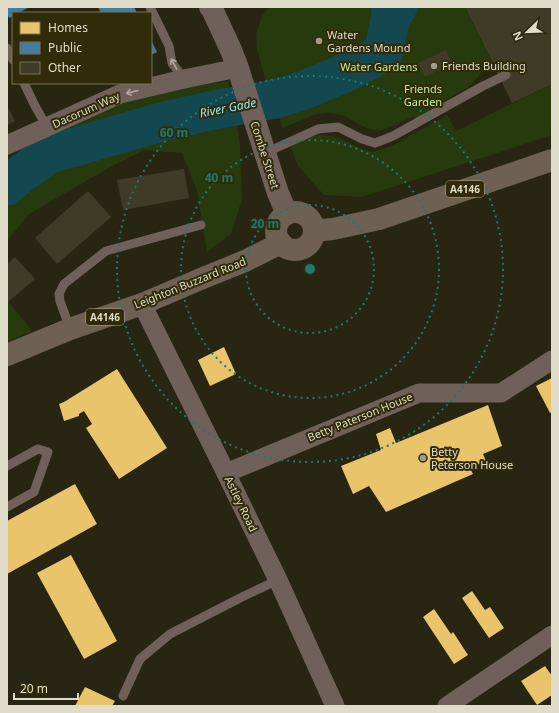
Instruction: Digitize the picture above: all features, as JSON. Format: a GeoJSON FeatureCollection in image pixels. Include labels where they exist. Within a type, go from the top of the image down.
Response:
{"type":"FeatureCollection","features":[{"type":"Feature","properties":{"kind":"main road","name":"A4146"},"geometry":{"type":"LineString","coordinates":[[314,231],[333,229],[379,219],[552,160]]}},
{"type":"Feature","properties":{"kind":"main road"},"geometry":{"type":"LineString","coordinates":[[299,212],[310,219],[314,231],[313,238],[304,247],[298,249],[286,247],[278,238],[276,233],[277,227],[279,222],[287,214],[299,212]]}},
{"type":"Feature","properties":{"kind":"main road","name":"Leighton Buzzard Road"},"geometry":{"type":"LineString","coordinates":[[7,355],[70,329],[142,304],[244,261],[281,243]]}},
{"type":"Feature","properties":{"kind":"street","name":"Combe Street"},"geometry":{"type":"LineString","coordinates":[[213,8],[240,75],[278,193],[287,214]]}},
{"type":"Feature","properties":{"kind":"street","name":"Dacorum Way"},"geometry":{"type":"LineString","coordinates":[[7,145],[120,94],[184,79],[240,75]]}},
{"type":"Feature","properties":{"kind":"street","name":"Astley Road"},"geometry":{"type":"LineString","coordinates":[[142,304],[278,580],[335,706]]}},
{"type":"Feature","properties":{"kind":"street","name":"Betty Paterson House"},"geometry":{"type":"LineString","coordinates":[[226,472],[419,393],[501,393],[552,360]]}},
{"type":"Feature","properties":{"kind":"street"},"geometry":{"type":"LineString","coordinates":[[447,706],[552,635]]}},
{"type":"Feature","properties":{"kind":"lane"},"geometry":{"type":"LineString","coordinates":[[150,7],[169,46],[172,63],[184,79]]}},
{"type":"Feature","properties":{"kind":"lane"},"geometry":{"type":"LineString","coordinates":[[7,48],[12,58]]}},
{"type":"Feature","properties":{"kind":"lane"},"geometry":{"type":"LineString","coordinates":[[265,153],[318,129],[338,127],[362,139],[375,142],[393,136],[506,75]]}},
{"type":"Feature","properties":{"kind":"lane"},"geometry":{"type":"LineString","coordinates":[[24,84],[47,127]]}},
{"type":"Feature","properties":{"kind":"lane"},"geometry":{"type":"LineString","coordinates":[[70,329],[59,294],[64,284],[106,251],[201,225]]}},
{"type":"Feature","properties":{"kind":"lane"},"geometry":{"type":"LineString","coordinates":[[7,466],[38,449],[48,452],[34,492],[7,506]]}},
{"type":"Feature","properties":{"kind":"lane"},"geometry":{"type":"LineString","coordinates":[[123,696],[140,659],[170,634],[278,580]]}},
{"type":"Feature","properties":{"kind":"green space","name":"Water Gardens"},"geometry":{"type":"Polygon","coordinates":[[[270,7],[465,7],[491,62],[469,87],[416,119],[414,116],[379,131],[366,128],[343,115],[326,113],[313,115],[283,128],[264,75],[257,49],[256,35],[262,16],[270,7]]]}},
{"type":"Feature","properties":{"kind":"green space"},"geometry":{"type":"Polygon","coordinates":[[[228,81],[240,144],[242,199],[231,234],[207,252],[197,191],[182,153],[144,150],[105,170],[29,214],[7,241],[7,175],[12,170],[14,156],[130,96],[228,81]]]}},
{"type":"Feature","properties":{"kind":"green space"},"geometry":{"type":"Polygon","coordinates":[[[552,84],[552,135],[362,197],[324,195],[298,166],[290,145],[308,137],[321,135],[337,137],[361,149],[373,152],[392,146],[447,115],[456,131],[552,84]]]}},
{"type":"Feature","properties":{"kind":"green space"},"geometry":{"type":"Polygon","coordinates":[[[7,300],[32,331],[7,342],[7,300]]]}},
{"type":"Feature","properties":{"kind":"water","name":"Water Gardens"},"geometry":{"type":"Polygon","coordinates":[[[371,7],[419,7],[399,43],[396,55],[394,57],[385,56],[380,47],[382,45],[371,16],[371,7]]]}},
{"type":"Feature","properties":{"kind":"building: Homes"},"geometry":{"type":"Polygon","coordinates":[[[224,347],[236,374],[210,386],[198,360],[224,347]]]}},
{"type":"Feature","properties":{"kind":"building: Homes"},"geometry":{"type":"Polygon","coordinates":[[[117,369],[167,448],[119,479],[86,428],[92,424],[84,411],[79,414],[79,416],[64,421],[59,404],[117,369]]]}},
{"type":"Feature","properties":{"kind":"building: Homes"},"geometry":{"type":"Polygon","coordinates":[[[552,378],[552,412],[550,413],[536,386],[552,378]]]}},
{"type":"Feature","properties":{"kind":"building: Homes","name":"Betty Peterson House"},"geometry":{"type":"Polygon","coordinates":[[[488,405],[502,446],[483,454],[486,461],[470,468],[473,474],[386,512],[369,486],[353,494],[341,466],[381,450],[376,434],[390,428],[396,443],[488,405]]]}},
{"type":"Feature","properties":{"kind":"building: Homes"},"geometry":{"type":"Polygon","coordinates":[[[75,484],[97,524],[7,574],[7,521],[75,484]]]}},
{"type":"Feature","properties":{"kind":"building: Homes"},"geometry":{"type":"Polygon","coordinates":[[[71,555],[117,641],[84,659],[37,573],[71,555]]]}},
{"type":"Feature","properties":{"kind":"building: Homes"},"geometry":{"type":"Polygon","coordinates":[[[472,591],[485,610],[490,607],[504,628],[489,638],[462,598],[472,591]]]}},
{"type":"Feature","properties":{"kind":"building: Homes"},"geometry":{"type":"Polygon","coordinates":[[[434,609],[451,634],[453,632],[468,655],[454,664],[423,617],[434,609]]]}},
{"type":"Feature","properties":{"kind":"building: Homes"},"geometry":{"type":"Polygon","coordinates":[[[545,666],[552,676],[552,695],[537,705],[521,681],[545,666]]]}},
{"type":"Feature","properties":{"kind":"building: Homes"},"geometry":{"type":"Polygon","coordinates":[[[85,687],[115,701],[112,706],[75,706],[85,687]]]}},
{"type":"Feature","properties":{"kind":"building: Public"},"geometry":{"type":"Polygon","coordinates":[[[7,7],[30,7],[20,12],[12,12],[12,16],[9,18],[7,7]]]}},
{"type":"Feature","properties":{"kind":"building: Public"},"geometry":{"type":"Polygon","coordinates":[[[98,7],[134,7],[136,12],[100,12],[98,7]]]}},
{"type":"Feature","properties":{"kind":"building: Public"},"geometry":{"type":"Polygon","coordinates":[[[152,42],[157,52],[152,54],[152,42]]]}},
{"type":"Feature","properties":{"kind":"building: Other"},"geometry":{"type":"Polygon","coordinates":[[[465,7],[552,7],[552,84],[512,103],[465,7]]]}},
{"type":"Feature","properties":{"kind":"building: Other","name":"Friends Building"},"geometry":{"type":"Polygon","coordinates":[[[446,50],[452,63],[425,77],[418,63],[446,50]]]}},
{"type":"Feature","properties":{"kind":"building: Other"},"geometry":{"type":"Polygon","coordinates":[[[7,105],[15,121],[7,125],[7,105]]]}},
{"type":"Feature","properties":{"kind":"building: Other"},"geometry":{"type":"Polygon","coordinates":[[[184,169],[189,198],[123,210],[117,180],[184,169]]]}},
{"type":"Feature","properties":{"kind":"building: Other"},"geometry":{"type":"Polygon","coordinates":[[[88,191],[111,217],[57,264],[35,238],[88,191]]]}},
{"type":"Feature","properties":{"kind":"building: Other"},"geometry":{"type":"Polygon","coordinates":[[[15,257],[35,279],[8,302],[7,264],[15,257]]]}},
{"type":"Feature","properties":{"kind":"waterway","name":"River Gade"},"geometry":{"type":"LineString","coordinates":[[7,186],[47,155],[161,122],[218,109],[276,99],[304,90],[345,73],[383,53],[393,7]]}},
{"type":"Feature","properties":{"kind":"place","name":"Water Gardens Mound"},"geometry":{"type":"Point","coordinates":[319,41]}},
{"type":"Feature","properties":{"kind":"place","name":"Friends Building"},"geometry":{"type":"Point","coordinates":[434,66]}},
{"type":"Feature","properties":{"kind":"place","name":"Betty Peterson House"},"geometry":{"type":"Point","coordinates":[423,458]}},
{"type":"Feature","properties":{"kind":"park label","name":"Friends Garden"},"geometry":{"type":"Point","coordinates":[423,95]}}]}
